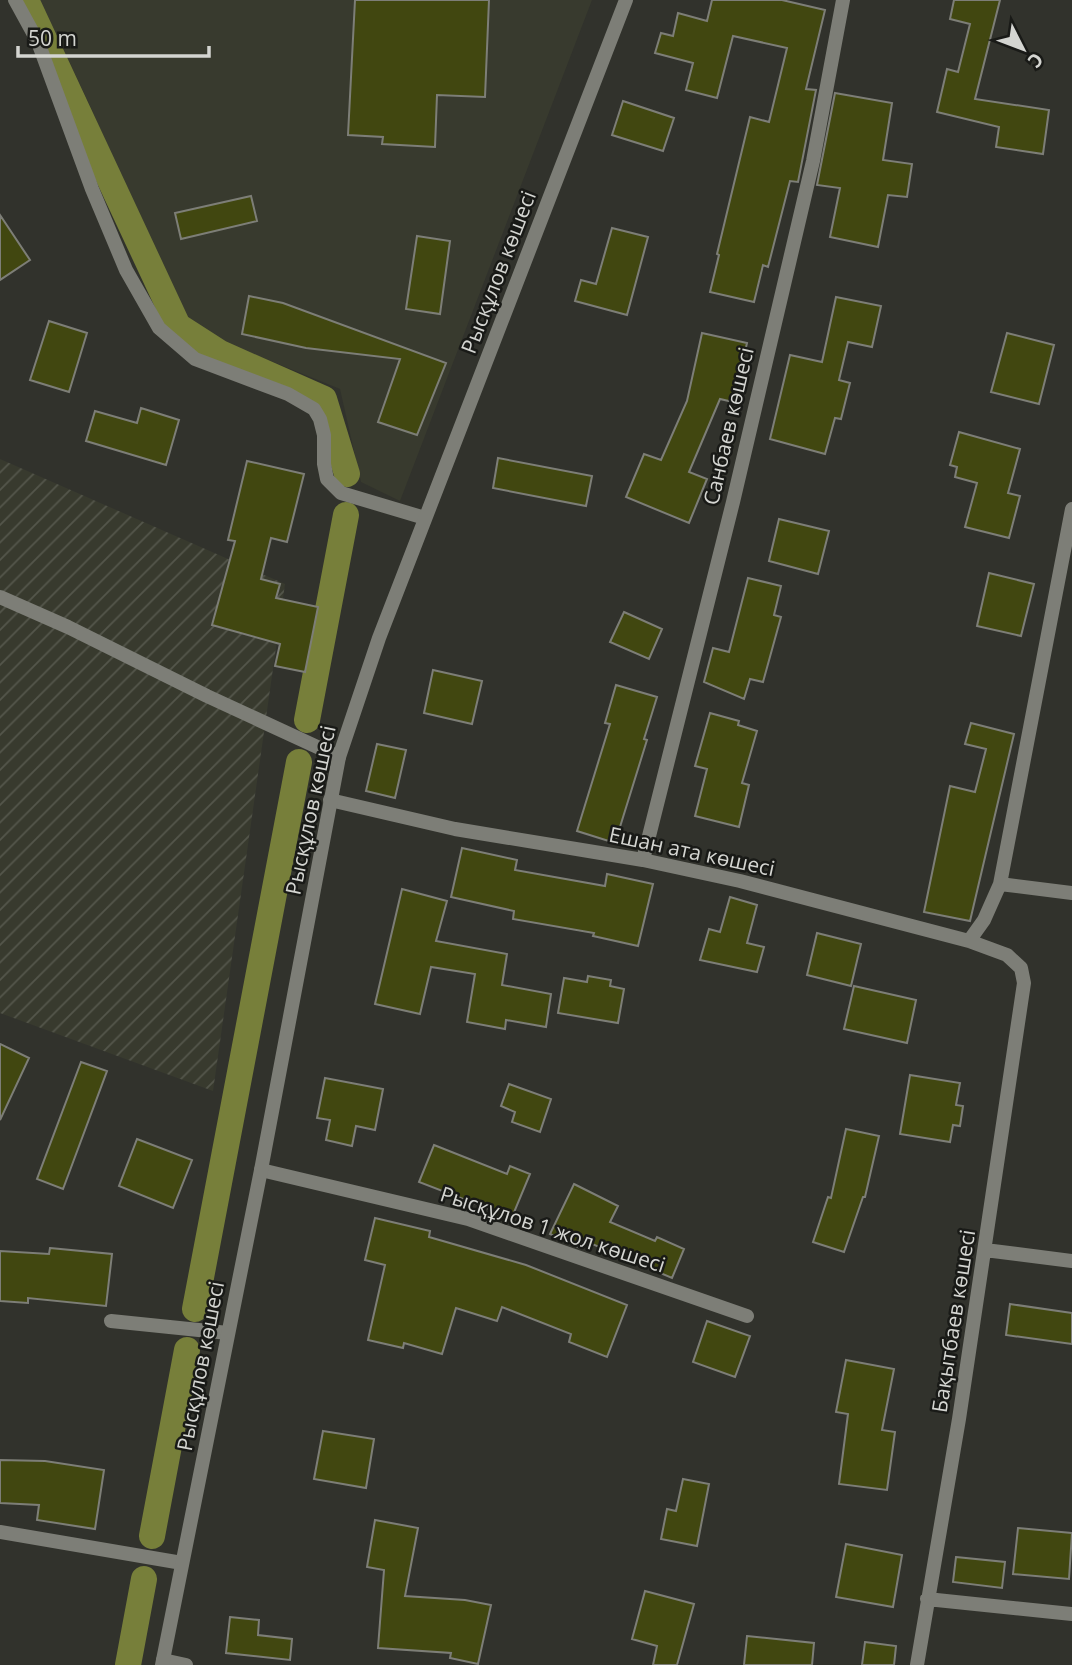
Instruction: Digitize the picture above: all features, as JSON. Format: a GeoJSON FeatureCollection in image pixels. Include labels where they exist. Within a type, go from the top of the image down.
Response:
{"type":"FeatureCollection","features":[{"type":"Feature","properties":{"kind":"street"},"geometry":{"type":"LineString","coordinates":[[15,0],[38,42],[92,189],[126,270],[159,328],[195,359],[288,394],[314,408],[324,435],[327,479],[341,493],[425,518]]}},
{"type":"Feature","properties":{"kind":"street","name":"Рысқұлов көшесі"},"geometry":{"type":"LineString","coordinates":[[163,1662],[261,1170],[339,757],[379,638],[626,0]]}},
{"type":"Feature","properties":{"kind":"street","name":"Санбаев көшесі"},"geometry":{"type":"LineString","coordinates":[[643,860],[733,502],[813,161],[843,0]]}},
{"type":"Feature","properties":{"kind":"street"},"geometry":{"type":"LineString","coordinates":[[969,940],[984,920],[1000,884],[1072,509]]}},
{"type":"Feature","properties":{"kind":"street"},"geometry":{"type":"LineString","coordinates":[[0,597],[339,757]]}},
{"type":"Feature","properties":{"kind":"street","name":"Ешан ата көшесі"},"geometry":{"type":"LineString","coordinates":[[330,800],[455,829],[643,860],[740,881],[969,940],[1007,955],[1021,968],[1024,983]]}},
{"type":"Feature","properties":{"kind":"street"},"geometry":{"type":"LineString","coordinates":[[1000,884],[1072,893]]}},
{"type":"Feature","properties":{"kind":"street","name":"Бақытбаев көшесі"},"geometry":{"type":"LineString","coordinates":[[916,1665],[959,1419],[1024,983]]}},
{"type":"Feature","properties":{"kind":"street","name":"Рысқұлов 1 жол көшесі"},"geometry":{"type":"LineString","coordinates":[[261,1170],[467,1219],[747,1316]]}},
{"type":"Feature","properties":{"kind":"street"},"geometry":{"type":"LineString","coordinates":[[985,1250],[1072,1261]]}},
{"type":"Feature","properties":{"kind":"street"},"geometry":{"type":"LineString","coordinates":[[111,1321],[228,1333]]}},
{"type":"Feature","properties":{"kind":"street"},"geometry":{"type":"LineString","coordinates":[[0,1532],[182,1563]]}},
{"type":"Feature","properties":{"kind":"street"},"geometry":{"type":"LineString","coordinates":[[927,1600],[1072,1614]]}},
{"type":"Feature","properties":{"kind":"street"},"geometry":{"type":"LineString","coordinates":[[163,1662],[186,1665]]}},
{"type":"Feature","properties":{"kind":"shaded area"},"geometry":{"type":"Polygon","coordinates":[[[40,0],[592,0],[400,501],[361,482],[340,389],[196,331],[176,301],[40,0]]]}},
{"type":"Feature","properties":{"kind":"shaded area"},"geometry":{"type":"Polygon","coordinates":[[[0,459],[285,584],[213,1091],[0,1013],[0,459]]]}},
{"type":"Feature","properties":{"kind":"building"},"geometry":{"type":"Polygon","coordinates":[[[355,0],[489,0],[485,97],[437,95],[435,147],[382,144],[383,137],[348,135],[355,0]]]}},
{"type":"Feature","properties":{"kind":"building"},"geometry":{"type":"Polygon","coordinates":[[[712,0],[782,0],[825,10],[806,89],[816,90],[798,182],[790,181],[768,267],[763,265],[754,302],[710,292],[750,117],[769,122],[787,48],[733,36],[717,98],[686,90],[693,63],[655,53],[661,33],[673,36],[678,13],[707,21],[712,0]]]}},
{"type":"Feature","properties":{"kind":"building"},"geometry":{"type":"Polygon","coordinates":[[[954,0],[1000,0],[975,99],[1049,110],[1043,154],[996,147],[999,127],[937,112],[947,69],[958,72],[970,24],[950,19],[954,0]]]}},
{"type":"Feature","properties":{"kind":"building"},"geometry":{"type":"Polygon","coordinates":[[[835,93],[892,103],[883,160],[912,164],[907,197],[888,195],[878,247],[830,237],[840,188],[817,185],[835,93]]]}},
{"type":"Feature","properties":{"kind":"building"},"geometry":{"type":"Polygon","coordinates":[[[623,101],[674,118],[663,151],[612,135],[623,101]]]}},
{"type":"Feature","properties":{"kind":"building"},"geometry":{"type":"Polygon","coordinates":[[[251,196],[257,221],[181,239],[175,213],[251,196]]]}},
{"type":"Feature","properties":{"kind":"building"},"geometry":{"type":"Polygon","coordinates":[[[0,215],[30,260],[0,280],[0,215]]]}},
{"type":"Feature","properties":{"kind":"building"},"geometry":{"type":"Polygon","coordinates":[[[612,228],[648,237],[627,315],[575,301],[581,280],[596,284],[612,228]]]}},
{"type":"Feature","properties":{"kind":"building"},"geometry":{"type":"Polygon","coordinates":[[[417,236],[450,241],[440,314],[406,309],[417,236]]]}},
{"type":"Feature","properties":{"kind":"building"},"geometry":{"type":"Polygon","coordinates":[[[249,296],[283,303],[446,363],[417,435],[378,422],[400,359],[306,348],[242,334],[249,296]]]}},
{"type":"Feature","properties":{"kind":"building"},"geometry":{"type":"Polygon","coordinates":[[[836,297],[881,306],[872,347],[848,342],[839,380],[850,383],[841,419],[835,418],[825,454],[770,439],[790,355],[822,362],[836,297]]]}},
{"type":"Feature","properties":{"kind":"building"},"geometry":{"type":"Polygon","coordinates":[[[49,321],[87,333],[69,392],[30,380],[49,321]]]}},
{"type":"Feature","properties":{"kind":"building"},"geometry":{"type":"Polygon","coordinates":[[[702,333],[747,343],[733,402],[720,399],[689,472],[707,479],[689,523],[626,497],[644,454],[661,460],[687,401],[702,333]]]}},
{"type":"Feature","properties":{"kind":"building"},"geometry":{"type":"Polygon","coordinates":[[[1007,333],[1054,345],[1039,404],[991,392],[1007,333]]]}},
{"type":"Feature","properties":{"kind":"building"},"geometry":{"type":"Polygon","coordinates":[[[141,408],[179,420],[166,465],[86,441],[95,411],[137,423],[141,408]]]}},
{"type":"Feature","properties":{"kind":"building"},"geometry":{"type":"Polygon","coordinates":[[[959,432],[1020,449],[1008,493],[1020,496],[1009,538],[965,527],[977,483],[955,477],[957,467],[950,465],[959,432]]]}},
{"type":"Feature","properties":{"kind":"building"},"geometry":{"type":"Polygon","coordinates":[[[498,458],[592,476],[586,506],[493,488],[498,458]]]}},
{"type":"Feature","properties":{"kind":"building"},"geometry":{"type":"Polygon","coordinates":[[[247,461],[304,474],[287,542],[271,538],[261,579],[280,584],[276,598],[318,607],[305,672],[275,666],[280,644],[212,625],[235,541],[228,540],[247,461]]]}},
{"type":"Feature","properties":{"kind":"building"},"geometry":{"type":"Polygon","coordinates":[[[779,519],[829,531],[818,574],[769,561],[779,519]]]}},
{"type":"Feature","properties":{"kind":"building"},"geometry":{"type":"Polygon","coordinates":[[[989,573],[1034,584],[1021,636],[977,626],[989,573]]]}},
{"type":"Feature","properties":{"kind":"building"},"geometry":{"type":"Polygon","coordinates":[[[748,578],[781,586],[774,615],[781,617],[763,682],[750,679],[744,699],[704,682],[713,648],[729,652],[748,578]]]}},
{"type":"Feature","properties":{"kind":"building"},"geometry":{"type":"Polygon","coordinates":[[[624,612],[662,629],[649,659],[610,642],[624,612]]]}},
{"type":"Feature","properties":{"kind":"building"},"geometry":{"type":"Polygon","coordinates":[[[433,670],[482,681],[472,724],[424,713],[433,670]]]}},
{"type":"Feature","properties":{"kind":"building"},"geometry":{"type":"Polygon","coordinates":[[[616,685],[657,697],[644,739],[647,740],[615,843],[577,831],[610,724],[605,723],[616,685]]]}},
{"type":"Feature","properties":{"kind":"building"},"geometry":{"type":"Polygon","coordinates":[[[710,713],[739,721],[738,725],[757,731],[742,783],[749,785],[739,827],[695,816],[707,769],[695,766],[710,713]]]}},
{"type":"Feature","properties":{"kind":"building"},"geometry":{"type":"Polygon","coordinates":[[[971,723],[1014,734],[970,921],[924,912],[950,786],[975,792],[986,749],[965,744],[971,723]]]}},
{"type":"Feature","properties":{"kind":"building"},"geometry":{"type":"Polygon","coordinates":[[[377,744],[406,750],[395,798],[366,791],[377,744]]]}},
{"type":"Feature","properties":{"kind":"building"},"geometry":{"type":"Polygon","coordinates":[[[462,848],[517,860],[515,870],[605,886],[607,874],[653,884],[638,946],[593,936],[594,933],[513,919],[514,911],[451,897],[462,848]]]}},
{"type":"Feature","properties":{"kind":"building"},"geometry":{"type":"Polygon","coordinates":[[[402,889],[447,901],[436,941],[507,954],[502,985],[551,994],[546,1027],[506,1020],[505,1029],[467,1022],[475,974],[431,967],[420,1014],[375,1004],[402,889]]]}},
{"type":"Feature","properties":{"kind":"building"},"geometry":{"type":"Polygon","coordinates":[[[730,897],[757,905],[747,943],[764,947],[757,972],[700,960],[709,929],[720,932],[730,897]]]}},
{"type":"Feature","properties":{"kind":"building"},"geometry":{"type":"Polygon","coordinates":[[[817,933],[861,944],[851,986],[807,975],[817,933]]]}},
{"type":"Feature","properties":{"kind":"building"},"geometry":{"type":"Polygon","coordinates":[[[588,976],[611,980],[610,986],[624,989],[618,1023],[558,1013],[564,978],[587,982],[588,976]]]}},
{"type":"Feature","properties":{"kind":"building"},"geometry":{"type":"Polygon","coordinates":[[[854,986],[916,1000],[907,1043],[844,1029],[854,986]]]}},
{"type":"Feature","properties":{"kind":"building"},"geometry":{"type":"Polygon","coordinates":[[[0,1044],[29,1058],[0,1120],[0,1044]]]}},
{"type":"Feature","properties":{"kind":"building"},"geometry":{"type":"Polygon","coordinates":[[[81,1062],[107,1071],[63,1189],[37,1179],[81,1062]]]}},
{"type":"Feature","properties":{"kind":"building"},"geometry":{"type":"Polygon","coordinates":[[[910,1075],[960,1083],[956,1105],[963,1106],[960,1126],[953,1125],[950,1142],[900,1134],[910,1075]]]}},
{"type":"Feature","properties":{"kind":"building"},"geometry":{"type":"Polygon","coordinates":[[[325,1078],[383,1089],[375,1130],[356,1126],[352,1146],[326,1140],[330,1120],[317,1118],[325,1078]]]}},
{"type":"Feature","properties":{"kind":"building"},"geometry":{"type":"Polygon","coordinates":[[[509,1084],[551,1099],[540,1132],[512,1122],[515,1112],[501,1106],[509,1084]]]}},
{"type":"Feature","properties":{"kind":"building"},"geometry":{"type":"Polygon","coordinates":[[[846,1129],[879,1136],[865,1197],[844,1252],[813,1242],[828,1197],[831,1198],[846,1129]]]}},
{"type":"Feature","properties":{"kind":"building"},"geometry":{"type":"Polygon","coordinates":[[[137,1139],[192,1160],[173,1208],[119,1186],[137,1139]]]}},
{"type":"Feature","properties":{"kind":"building"},"geometry":{"type":"Polygon","coordinates":[[[434,1145],[507,1174],[510,1166],[530,1174],[510,1222],[490,1214],[492,1210],[419,1182],[434,1145]]]}},
{"type":"Feature","properties":{"kind":"building"},"geometry":{"type":"Polygon","coordinates":[[[574,1184],[618,1206],[610,1222],[655,1241],[657,1237],[684,1249],[672,1278],[583,1240],[580,1248],[550,1234],[574,1184]]]}},
{"type":"Feature","properties":{"kind":"building"},"geometry":{"type":"Polygon","coordinates":[[[375,1218],[430,1231],[429,1237],[526,1265],[627,1305],[607,1357],[569,1342],[571,1334],[502,1307],[497,1321],[456,1308],[442,1354],[404,1343],[403,1348],[368,1340],[385,1265],[365,1260],[375,1218]]]}},
{"type":"Feature","properties":{"kind":"building"},"geometry":{"type":"Polygon","coordinates":[[[50,1248],[112,1254],[106,1306],[28,1298],[28,1303],[0,1301],[0,1251],[49,1254],[50,1248]]]}},
{"type":"Feature","properties":{"kind":"building"},"geometry":{"type":"Polygon","coordinates":[[[1010,1304],[1072,1313],[1072,1344],[1006,1335],[1010,1304]]]}},
{"type":"Feature","properties":{"kind":"building"},"geometry":{"type":"Polygon","coordinates":[[[707,1321],[750,1336],[735,1377],[693,1362],[707,1321]]]}},
{"type":"Feature","properties":{"kind":"building"},"geometry":{"type":"Polygon","coordinates":[[[846,1360],[894,1369],[882,1430],[895,1432],[887,1490],[839,1484],[848,1414],[836,1412],[846,1360]]]}},
{"type":"Feature","properties":{"kind":"building"},"geometry":{"type":"Polygon","coordinates":[[[323,1431],[374,1439],[366,1488],[314,1479],[323,1431]]]}},
{"type":"Feature","properties":{"kind":"building"},"geometry":{"type":"Polygon","coordinates":[[[0,1460],[45,1461],[104,1470],[95,1529],[37,1520],[39,1505],[0,1503],[0,1460]]]}},
{"type":"Feature","properties":{"kind":"building"},"geometry":{"type":"Polygon","coordinates":[[[683,1479],[709,1484],[697,1546],[661,1539],[667,1509],[676,1511],[683,1479]]]}},
{"type":"Feature","properties":{"kind":"building"},"geometry":{"type":"Polygon","coordinates":[[[375,1520],[418,1528],[405,1596],[465,1600],[491,1605],[478,1664],[450,1658],[451,1653],[378,1648],[384,1570],[367,1567],[375,1520]]]}},
{"type":"Feature","properties":{"kind":"building"},"geometry":{"type":"Polygon","coordinates":[[[1018,1528],[1072,1533],[1069,1579],[1013,1574],[1018,1528]]]}},
{"type":"Feature","properties":{"kind":"building"},"geometry":{"type":"Polygon","coordinates":[[[846,1544],[902,1555],[893,1607],[836,1597],[846,1544]]]}},
{"type":"Feature","properties":{"kind":"building"},"geometry":{"type":"Polygon","coordinates":[[[956,1557],[1005,1562],[1002,1588],[953,1582],[956,1557]]]}},
{"type":"Feature","properties":{"kind":"building"},"geometry":{"type":"Polygon","coordinates":[[[645,1591],[694,1604],[677,1665],[653,1665],[657,1646],[632,1639],[645,1591]]]}},
{"type":"Feature","properties":{"kind":"building"},"geometry":{"type":"Polygon","coordinates":[[[230,1617],[259,1620],[258,1635],[292,1639],[290,1660],[226,1653],[230,1617]]]}},
{"type":"Feature","properties":{"kind":"building"},"geometry":{"type":"Polygon","coordinates":[[[747,1636],[814,1643],[812,1665],[744,1665],[747,1636]]]}},
{"type":"Feature","properties":{"kind":"building"},"geometry":{"type":"Polygon","coordinates":[[[865,1642],[896,1646],[894,1665],[862,1665],[865,1642]]]}},
{"type":"Feature","properties":{"kind":"waterway"},"geometry":{"type":"LineString","coordinates":[[26,0],[178,326],[220,353],[324,399],[347,474]]}},
{"type":"Feature","properties":{"kind":"waterway"},"geometry":{"type":"LineString","coordinates":[[307,720],[346,515]]}},
{"type":"Feature","properties":{"kind":"waterway"},"geometry":{"type":"LineString","coordinates":[[195,1309],[299,762]]}},
{"type":"Feature","properties":{"kind":"waterway"},"geometry":{"type":"LineString","coordinates":[[152,1536],[187,1350]]}},
{"type":"Feature","properties":{"kind":"waterway"},"geometry":{"type":"LineString","coordinates":[[128,1665],[144,1579]]}}]}
